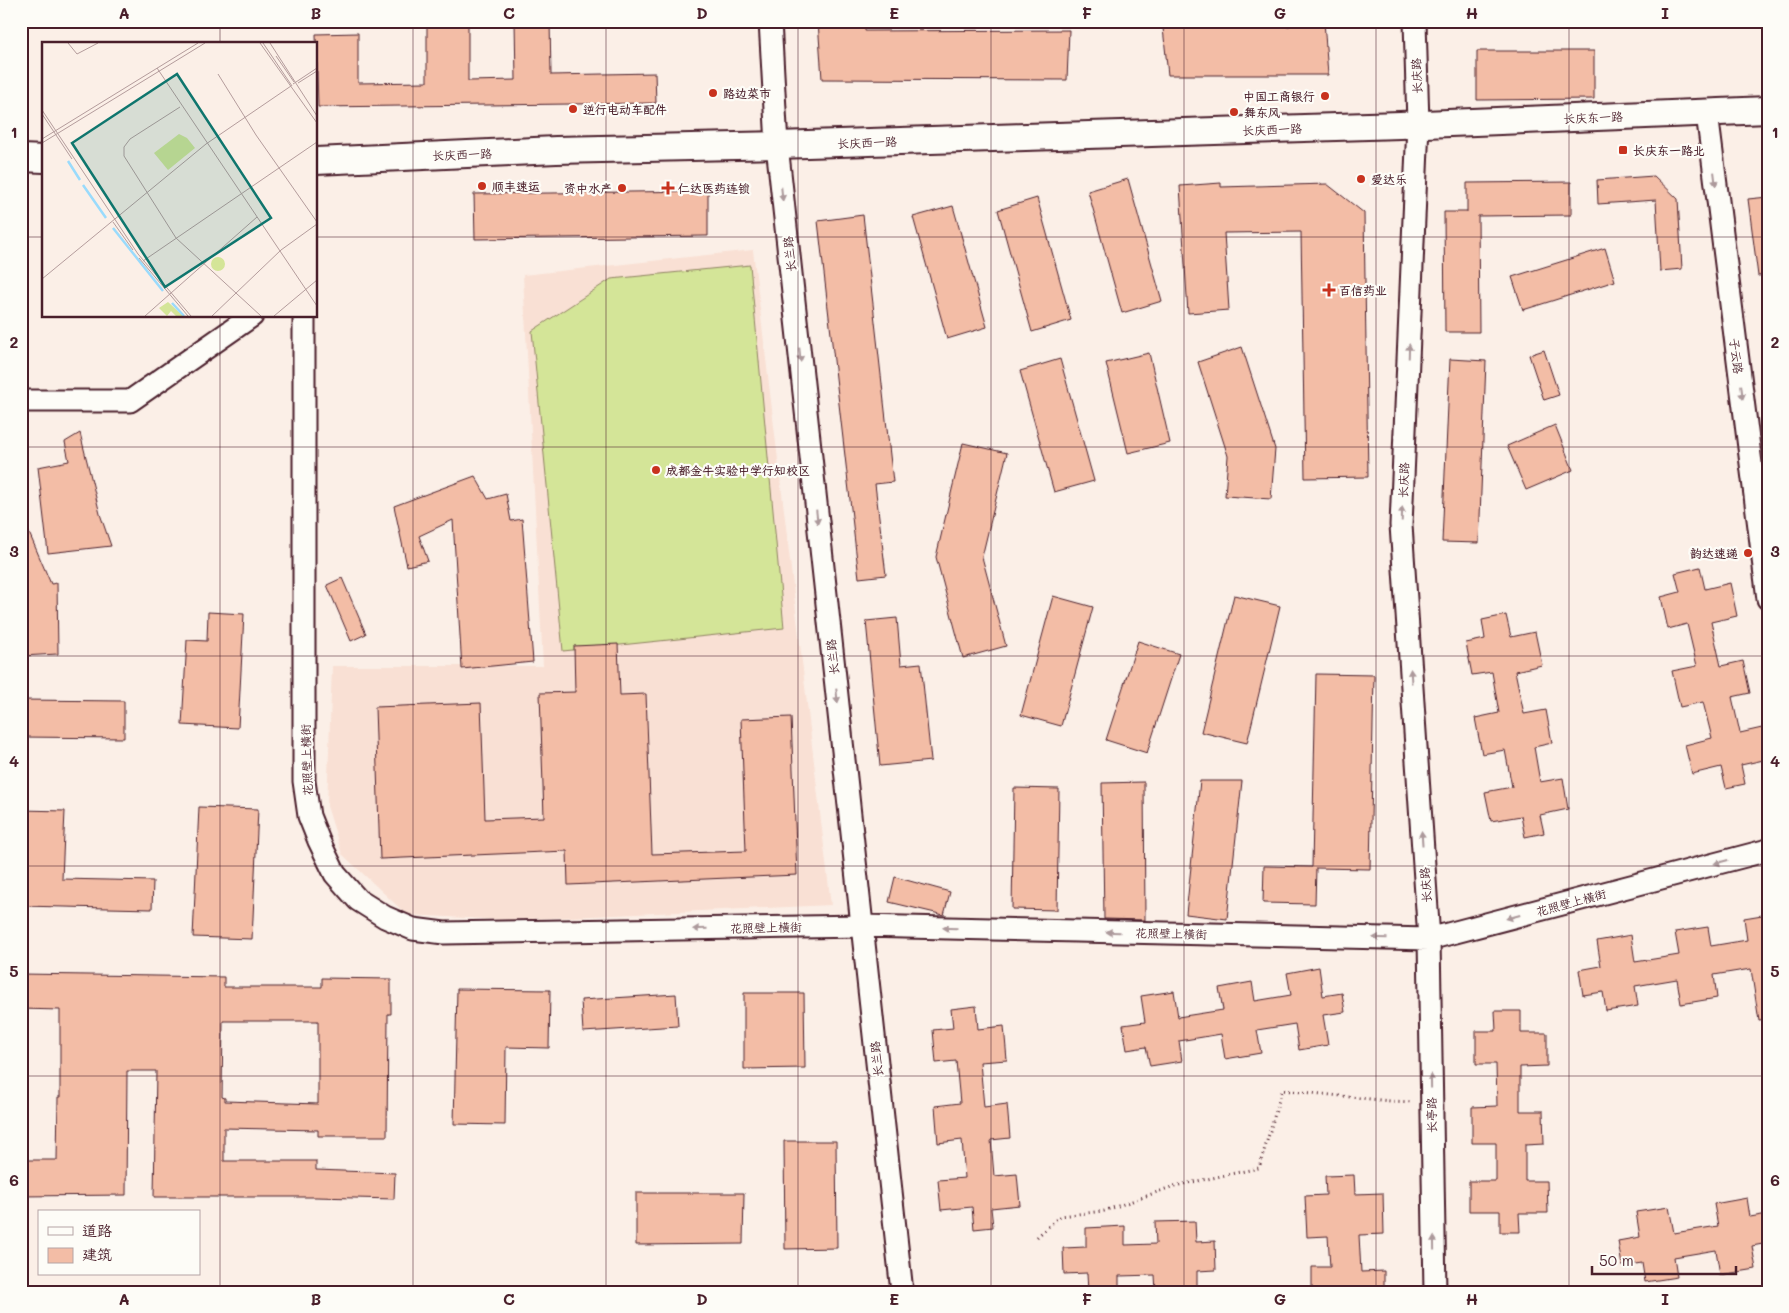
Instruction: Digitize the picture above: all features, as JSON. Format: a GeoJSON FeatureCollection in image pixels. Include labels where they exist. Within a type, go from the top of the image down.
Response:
{"type":"FeatureCollection","features":[{"type":"Feature","properties":{"kind":"main road","name":"长庆东一路"},"geometry":{"type":"LineString","coordinates":[[1418,124],[1768,110]]}},
{"type":"Feature","properties":{"kind":"main road","name":"长庆西一路"},"geometry":{"type":"LineString","coordinates":[[318,160],[556,150],[777,145],[1418,124]]}},
{"type":"Feature","properties":{"kind":"main road"},"geometry":{"type":"LineString","coordinates":[[21,158],[42,159]]}},
{"type":"Feature","properties":{"kind":"street","name":"长兰路"},"geometry":{"type":"LineString","coordinates":[[770,21],[777,145],[902,1292]]}},
{"type":"Feature","properties":{"kind":"street","name":"长庆路"},"geometry":{"type":"LineString","coordinates":[[1415,21],[1418,124],[1401,525],[1429,939]]}},
{"type":"Feature","properties":{"kind":"street","name":"子云路"},"geometry":{"type":"LineString","coordinates":[[1707,113],[1768,599]]}},
{"type":"Feature","properties":{"kind":"street"},"geometry":{"type":"LineString","coordinates":[[21,401],[130,401],[249,318]]}},
{"type":"Feature","properties":{"kind":"street","name":"花照壁上横街"},"geometry":{"type":"LineString","coordinates":[[304,318],[304,782],[310,816],[312,825],[335,874],[358,900],[385,917],[413,929],[444,933],[862,926],[1429,939],[1768,850]]}},
{"type":"Feature","properties":{"kind":"street","name":"长亭路"},"geometry":{"type":"LineString","coordinates":[[1429,939],[1435,1292]]}},
{"type":"Feature","properties":{"kind":"path"},"geometry":{"type":"LineString","coordinates":[[1037,1237],[1060,1216],[1104,1211],[1174,1186],[1259,1168],[1282,1090],[1390,1101],[1431,1102]]}},
{"type":"Feature","properties":{"kind":"shaded area","name":"成都金牛实验中学行知校区"},"geometry":{"type":"Polygon","coordinates":[[[753,250],[831,905],[507,920],[407,915],[342,854],[327,806],[332,666],[543,666],[523,275],[753,250]]]}},
{"type":"Feature","properties":{"kind":"green space"},"geometry":{"type":"Polygon","coordinates":[[[750,265],[784,628],[563,651],[532,331],[611,279],[750,265]]]}},
{"type":"Feature","properties":{"kind":"building"},"geometry":{"type":"Polygon","coordinates":[[[427,21],[468,21],[468,81],[516,80],[515,21],[550,21],[551,75],[655,73],[656,103],[318,107],[318,42],[316,42],[316,34],[358,33],[358,83],[427,82],[427,21]]]}},
{"type":"Feature","properties":{"kind":"building"},"geometry":{"type":"Polygon","coordinates":[[[818,21],[865,21],[865,31],[1069,30],[1067,80],[822,79],[818,21]]]}},
{"type":"Feature","properties":{"kind":"building"},"geometry":{"type":"Polygon","coordinates":[[[1290,21],[1324,21],[1328,75],[1168,75],[1163,28],[1290,26],[1290,21]]]}},
{"type":"Feature","properties":{"kind":"building"},"geometry":{"type":"Polygon","coordinates":[[[1477,51],[1594,51],[1594,99],[1477,100],[1477,51]]]}},
{"type":"Feature","properties":{"kind":"building"},"geometry":{"type":"Polygon","coordinates":[[[1654,176],[1678,199],[1682,269],[1660,271],[1656,200],[1598,204],[1597,180],[1654,176]]]}},
{"type":"Feature","properties":{"kind":"building"},"geometry":{"type":"Polygon","coordinates":[[[1128,179],[1162,301],[1122,313],[1088,191],[1128,179]]]}},
{"type":"Feature","properties":{"kind":"building"},"geometry":{"type":"Polygon","coordinates":[[[1571,182],[1571,215],[1478,216],[1479,332],[1445,332],[1444,212],[1467,212],[1467,183],[1571,182]]]}},
{"type":"Feature","properties":{"kind":"building"},"geometry":{"type":"Polygon","coordinates":[[[1221,183],[1221,187],[1327,184],[1364,213],[1368,477],[1305,478],[1301,232],[1224,233],[1229,310],[1188,313],[1180,186],[1221,183]]]}},
{"type":"Feature","properties":{"kind":"building"},"geometry":{"type":"Polygon","coordinates":[[[708,191],[708,236],[475,239],[474,194],[708,191]]]}},
{"type":"Feature","properties":{"kind":"building"},"geometry":{"type":"Polygon","coordinates":[[[1768,197],[1768,275],[1758,276],[1748,199],[1768,197]]]}},
{"type":"Feature","properties":{"kind":"building"},"geometry":{"type":"Polygon","coordinates":[[[1037,198],[1071,320],[1032,332],[998,210],[1037,198]]]}},
{"type":"Feature","properties":{"kind":"building"},"geometry":{"type":"Polygon","coordinates":[[[953,206],[987,327],[947,339],[913,217],[953,206]]]}},
{"type":"Feature","properties":{"kind":"building"},"geometry":{"type":"Polygon","coordinates":[[[863,215],[893,482],[875,484],[886,575],[859,578],[818,221],[863,215]]]}},
{"type":"Feature","properties":{"kind":"building"},"geometry":{"type":"Polygon","coordinates":[[[1605,248],[1615,281],[1523,310],[1512,277],[1605,248]]]}},
{"type":"Feature","properties":{"kind":"building"},"geometry":{"type":"Polygon","coordinates":[[[1242,347],[1275,449],[1271,499],[1225,496],[1228,456],[1198,362],[1242,347]]]}},
{"type":"Feature","properties":{"kind":"building"},"geometry":{"type":"Polygon","coordinates":[[[1544,350],[1559,395],[1544,400],[1529,355],[1544,350]]]}},
{"type":"Feature","properties":{"kind":"building"},"geometry":{"type":"Polygon","coordinates":[[[1149,353],[1170,443],[1128,453],[1106,363],[1149,353]]]}},
{"type":"Feature","properties":{"kind":"building"},"geometry":{"type":"Polygon","coordinates":[[[1060,359],[1094,481],[1054,492],[1020,371],[1060,359]]]}},
{"type":"Feature","properties":{"kind":"building"},"geometry":{"type":"Polygon","coordinates":[[[1450,359],[1486,361],[1479,543],[1442,542],[1450,359]]]}},
{"type":"Feature","properties":{"kind":"building"},"geometry":{"type":"Polygon","coordinates":[[[1555,425],[1573,470],[1526,490],[1507,446],[1555,425]]]}},
{"type":"Feature","properties":{"kind":"building"},"geometry":{"type":"Polygon","coordinates":[[[80,433],[100,514],[111,546],[48,553],[38,467],[69,461],[65,442],[80,433]]]}},
{"type":"Feature","properties":{"kind":"building"},"geometry":{"type":"Polygon","coordinates":[[[963,443],[1007,453],[982,557],[1006,646],[963,658],[936,557],[963,443]]]}},
{"type":"Feature","properties":{"kind":"building"},"geometry":{"type":"Polygon","coordinates":[[[475,476],[488,499],[506,494],[511,521],[522,519],[533,662],[462,669],[453,520],[419,536],[428,561],[407,566],[394,506],[475,476]]]}},
{"type":"Feature","properties":{"kind":"building"},"geometry":{"type":"Polygon","coordinates":[[[21,514],[51,584],[57,583],[58,654],[23,656],[21,514]]]}},
{"type":"Feature","properties":{"kind":"building"},"geometry":{"type":"Polygon","coordinates":[[[1700,567],[1705,589],[1730,583],[1737,616],[1711,622],[1721,666],[1743,661],[1750,693],[1732,697],[1740,733],[1762,728],[1768,754],[1768,759],[1741,765],[1745,784],[1726,788],[1721,767],[1692,774],[1685,745],[1712,738],[1703,702],[1680,707],[1672,671],[1697,666],[1687,624],[1668,629],[1661,597],[1680,592],[1675,573],[1700,567]]]}},
{"type":"Feature","properties":{"kind":"building"},"geometry":{"type":"Polygon","coordinates":[[[342,578],[366,634],[351,641],[327,585],[342,578]]]}},
{"type":"Feature","properties":{"kind":"building"},"geometry":{"type":"Polygon","coordinates":[[[1234,595],[1280,606],[1247,743],[1201,732],[1234,595]]]}},
{"type":"Feature","properties":{"kind":"building"},"geometry":{"type":"Polygon","coordinates":[[[1053,596],[1093,607],[1061,726],[1021,715],[1053,596]]]}},
{"type":"Feature","properties":{"kind":"building"},"geometry":{"type":"Polygon","coordinates":[[[208,612],[244,614],[238,728],[182,725],[187,640],[207,641],[208,612]]]}},
{"type":"Feature","properties":{"kind":"building"},"geometry":{"type":"Polygon","coordinates":[[[1506,615],[1511,637],[1535,632],[1542,665],[1515,671],[1524,714],[1546,710],[1552,743],[1534,747],[1540,782],[1563,778],[1568,809],[1540,815],[1544,833],[1525,837],[1521,816],[1491,821],[1485,792],[1512,787],[1505,750],[1482,754],[1475,718],[1499,713],[1492,672],[1472,675],[1466,643],[1485,639],[1482,620],[1506,615]]]}},
{"type":"Feature","properties":{"kind":"building"},"geometry":{"type":"Polygon","coordinates":[[[897,618],[901,665],[921,663],[931,761],[880,766],[866,621],[897,618]]]}},
{"type":"Feature","properties":{"kind":"building"},"geometry":{"type":"Polygon","coordinates":[[[1138,641],[1179,654],[1147,753],[1106,740],[1138,641]]]}},
{"type":"Feature","properties":{"kind":"building"},"geometry":{"type":"Polygon","coordinates":[[[618,644],[620,695],[646,694],[652,854],[746,851],[741,719],[791,717],[797,875],[568,885],[567,851],[380,859],[375,707],[481,703],[485,819],[544,817],[540,693],[575,692],[574,646],[618,644]]]}},
{"type":"Feature","properties":{"kind":"building"},"geometry":{"type":"Polygon","coordinates":[[[1316,674],[1374,675],[1370,869],[1316,868],[1315,904],[1263,903],[1264,866],[1312,867],[1316,674]]]}},
{"type":"Feature","properties":{"kind":"building"},"geometry":{"type":"Polygon","coordinates":[[[22,700],[124,701],[124,738],[21,737],[22,700]]]}},
{"type":"Feature","properties":{"kind":"building"},"geometry":{"type":"Polygon","coordinates":[[[1200,781],[1242,781],[1227,919],[1186,914],[1200,781]]]}},
{"type":"Feature","properties":{"kind":"building"},"geometry":{"type":"Polygon","coordinates":[[[1144,782],[1145,920],[1104,919],[1102,783],[1144,782]]]}},
{"type":"Feature","properties":{"kind":"building"},"geometry":{"type":"Polygon","coordinates":[[[1014,788],[1059,789],[1057,910],[1012,909],[1014,788]]]}},
{"type":"Feature","properties":{"kind":"building"},"geometry":{"type":"Polygon","coordinates":[[[199,807],[258,809],[252,939],[193,937],[199,807]]]}},
{"type":"Feature","properties":{"kind":"building"},"geometry":{"type":"Polygon","coordinates":[[[21,810],[65,811],[62,879],[153,881],[152,909],[21,906],[21,810]]]}},
{"type":"Feature","properties":{"kind":"building"},"geometry":{"type":"Polygon","coordinates":[[[895,877],[950,892],[944,915],[889,902],[895,877]]]}},
{"type":"Feature","properties":{"kind":"building"},"geometry":{"type":"Polygon","coordinates":[[[1768,914],[1768,1020],[1759,1021],[1751,969],[1714,975],[1717,998],[1681,1004],[1677,979],[1635,986],[1638,1006],[1606,1011],[1603,992],[1583,995],[1579,970],[1601,966],[1597,941],[1631,935],[1635,962],[1679,955],[1675,932],[1708,927],[1711,946],[1747,940],[1744,918],[1768,914]]]}},
{"type":"Feature","properties":{"kind":"building"},"geometry":{"type":"Polygon","coordinates":[[[1319,967],[1323,996],[1342,993],[1345,1012],[1323,1015],[1328,1045],[1299,1050],[1295,1024],[1257,1030],[1261,1053],[1225,1059],[1221,1034],[1179,1041],[1182,1061],[1150,1066],[1146,1047],[1127,1050],[1123,1025],[1145,1022],[1141,996],[1174,991],[1178,1017],[1223,1010],[1219,988],[1252,982],[1255,1001],[1291,995],[1287,973],[1319,967]]]}},
{"type":"Feature","properties":{"kind":"building"},"geometry":{"type":"Polygon","coordinates":[[[21,974],[224,977],[224,987],[322,987],[322,978],[391,979],[391,1014],[388,1014],[387,1136],[318,1136],[318,1130],[224,1128],[224,1161],[316,1161],[316,1170],[395,1173],[394,1199],[154,1197],[156,1071],[127,1071],[126,1195],[21,1196],[21,1160],[57,1160],[58,1097],[60,1097],[60,1010],[21,1009],[21,974]],[[223,1021],[222,1097],[225,1098],[225,1101],[318,1104],[318,1021],[223,1021]]]}},
{"type":"Feature","properties":{"kind":"building"},"geometry":{"type":"Polygon","coordinates":[[[457,989],[550,990],[549,1048],[506,1047],[505,1125],[454,1124],[457,989]]]}},
{"type":"Feature","properties":{"kind":"building"},"geometry":{"type":"Polygon","coordinates":[[[744,993],[804,993],[805,1068],[744,1069],[744,993]]]}},
{"type":"Feature","properties":{"kind":"building"},"geometry":{"type":"Polygon","coordinates":[[[676,994],[678,1026],[583,1032],[581,1000],[676,994]]]}},
{"type":"Feature","properties":{"kind":"building"},"geometry":{"type":"Polygon","coordinates":[[[976,1006],[978,1029],[1004,1026],[1007,1060],[980,1062],[984,1107],[1007,1104],[1010,1138],[991,1140],[994,1176],[1017,1174],[1020,1205],[991,1208],[993,1227],[974,1229],[972,1207],[941,1210],[938,1180],[965,1178],[962,1140],[938,1143],[935,1106],[960,1103],[956,1061],[936,1063],[933,1030],[953,1028],[951,1009],[976,1006]]]}},
{"type":"Feature","properties":{"kind":"building"},"geometry":{"type":"Polygon","coordinates":[[[1495,1011],[1521,1011],[1521,1033],[1547,1033],[1547,1066],[1520,1067],[1520,1111],[1543,1111],[1544,1144],[1525,1145],[1525,1181],[1547,1181],[1548,1213],[1519,1213],[1520,1232],[1500,1232],[1500,1211],[1469,1211],[1469,1181],[1496,1181],[1496,1143],[1472,1143],[1472,1107],[1497,1106],[1496,1064],[1476,1064],[1476,1031],[1496,1031],[1495,1011]]]}},
{"type":"Feature","properties":{"kind":"building"},"geometry":{"type":"Polygon","coordinates":[[[784,1141],[836,1141],[837,1248],[785,1249],[784,1141]]]}},
{"type":"Feature","properties":{"kind":"building"},"geometry":{"type":"Polygon","coordinates":[[[1354,1175],[1355,1194],[1383,1193],[1384,1234],[1359,1235],[1361,1272],[1384,1271],[1384,1292],[1312,1292],[1312,1267],[1330,1267],[1328,1236],[1307,1237],[1305,1196],[1326,1195],[1325,1176],[1354,1175]]]}},
{"type":"Feature","properties":{"kind":"building"},"geometry":{"type":"Polygon","coordinates":[[[636,1193],[744,1193],[743,1244],[636,1245],[636,1193]]]}},
{"type":"Feature","properties":{"kind":"building"},"geometry":{"type":"Polygon","coordinates":[[[1747,1198],[1750,1217],[1768,1214],[1768,1243],[1752,1246],[1756,1269],[1720,1275],[1716,1250],[1674,1257],[1677,1277],[1645,1282],[1642,1263],[1622,1266],[1618,1241],[1640,1237],[1636,1212],[1669,1207],[1674,1233],[1718,1226],[1714,1204],[1747,1198]]]}},
{"type":"Feature","properties":{"kind":"building"},"geometry":{"type":"Polygon","coordinates":[[[1195,1221],[1196,1242],[1215,1241],[1216,1270],[1197,1271],[1197,1292],[1156,1292],[1155,1275],[1119,1276],[1119,1292],[1088,1292],[1087,1273],[1064,1274],[1063,1248],[1086,1247],[1086,1228],[1125,1226],[1125,1245],[1156,1244],[1155,1222],[1195,1221]]]}},
{"type":"Feature","properties":{"kind":"place","name":"路边菜市"},"geometry":{"type":"Point","coordinates":[713,93]}},
{"type":"Feature","properties":{"kind":"place","name":"中国工商银行"},"geometry":{"type":"Point","coordinates":[1325,96]}},
{"type":"Feature","properties":{"kind":"place","name":"逆行电动车配件"},"geometry":{"type":"Point","coordinates":[573,109]}},
{"type":"Feature","properties":{"kind":"place","name":"舞东风"},"geometry":{"type":"Point","coordinates":[1234,112]}},
{"type":"Feature","properties":{"kind":"place","name":"长庆东一路北"},"geometry":{"type":"Point","coordinates":[1623,150]}},
{"type":"Feature","properties":{"kind":"place","name":"爱达乐"},"geometry":{"type":"Point","coordinates":[1361,179]}},
{"type":"Feature","properties":{"kind":"place","name":"顺丰速运"},"geometry":{"type":"Point","coordinates":[482,186]}},
{"type":"Feature","properties":{"kind":"place","name":"资中水产"},"geometry":{"type":"Point","coordinates":[622,188]}},
{"type":"Feature","properties":{"kind":"place","name":"仁达医药连锁"},"geometry":{"type":"Point","coordinates":[668,188]}},
{"type":"Feature","properties":{"kind":"place","name":"百信药业"},"geometry":{"type":"Point","coordinates":[1329,290]}},
{"type":"Feature","properties":{"kind":"place","name":"成都金牛实验中学行知校区"},"geometry":{"type":"Point","coordinates":[656,470]}},
{"type":"Feature","properties":{"kind":"place","name":"韵达速递"},"geometry":{"type":"Point","coordinates":[1748,553]}}]}
